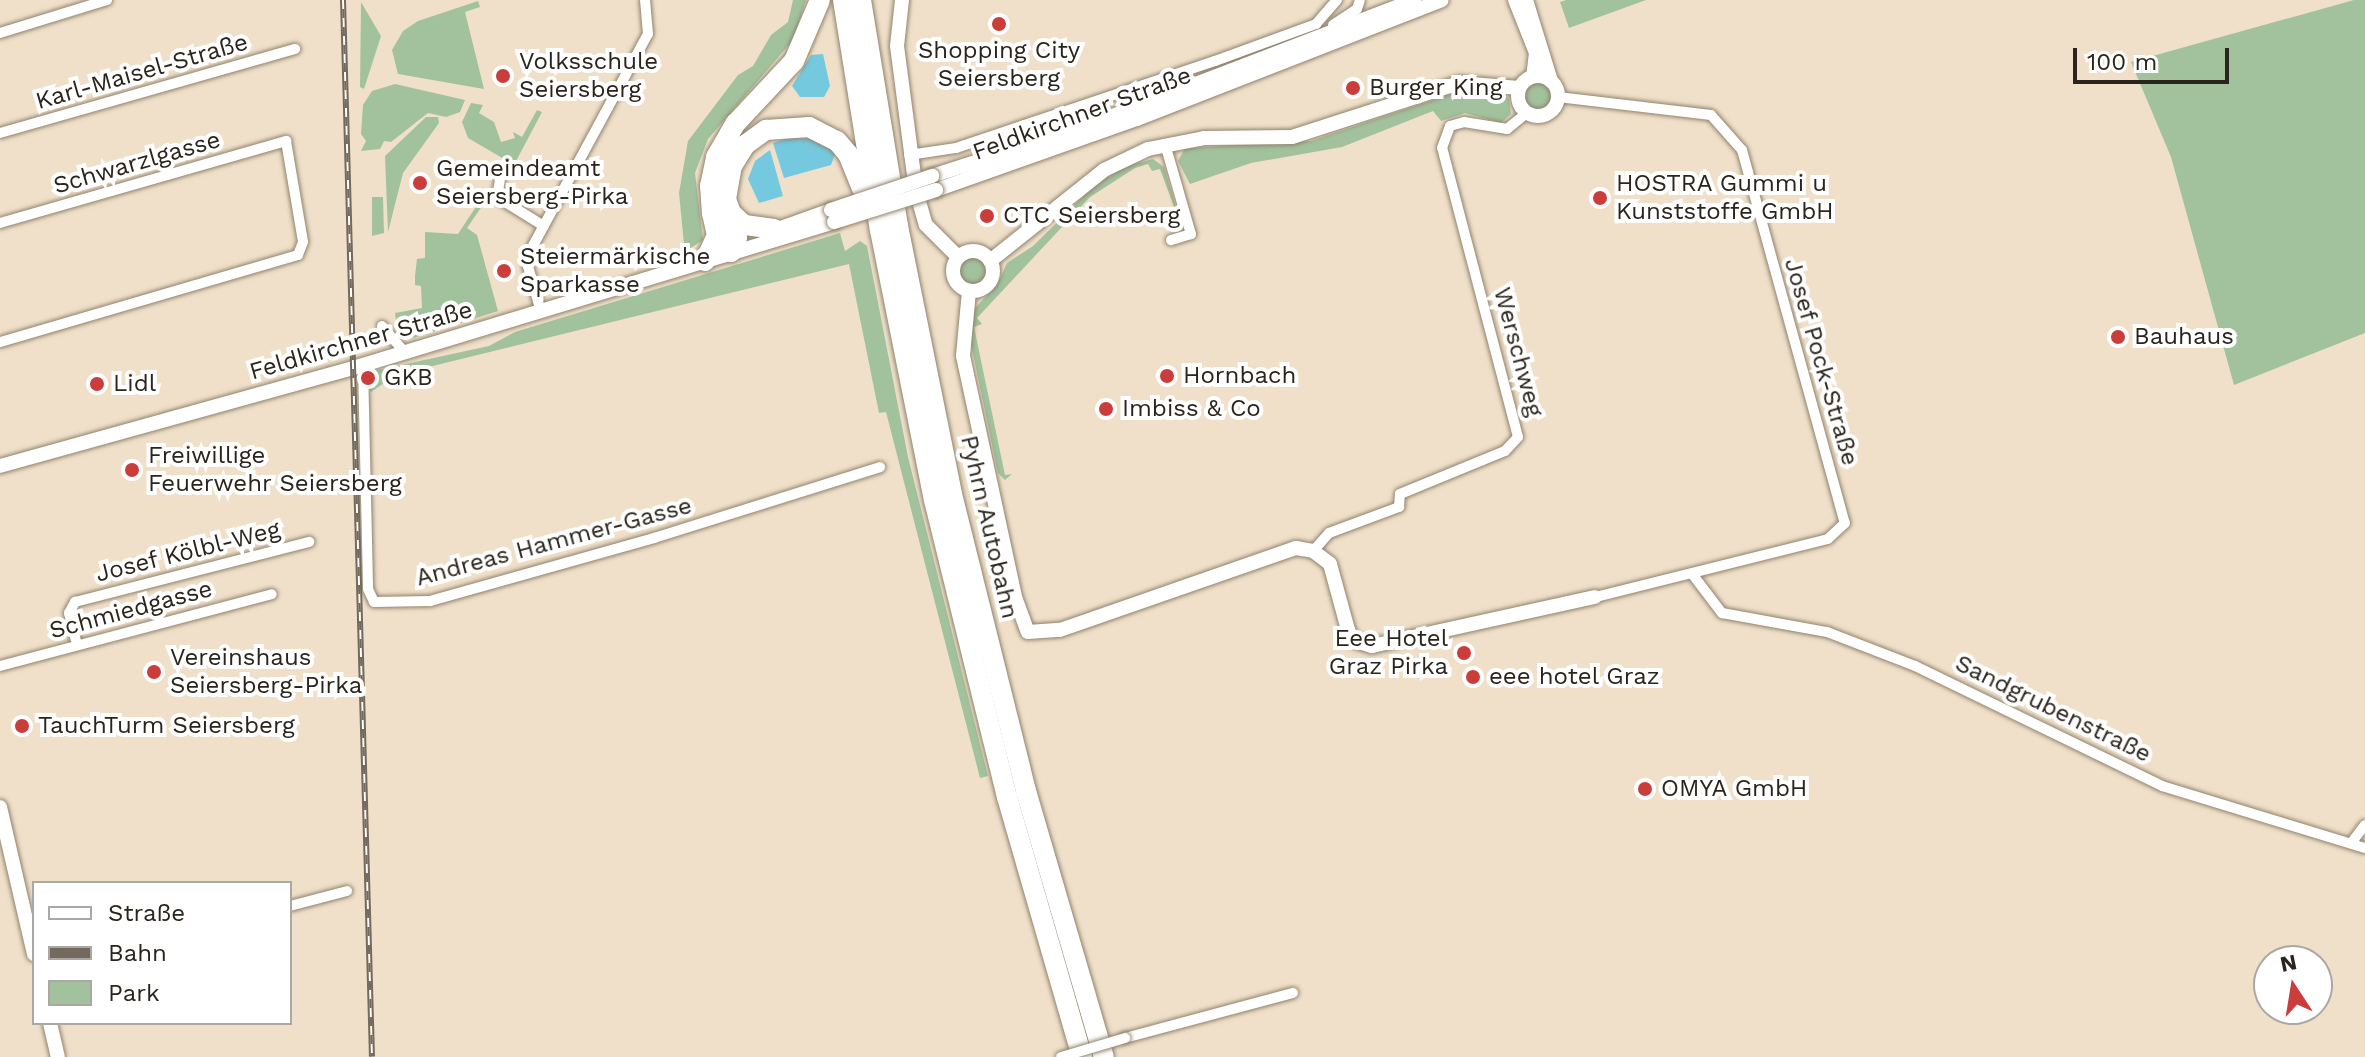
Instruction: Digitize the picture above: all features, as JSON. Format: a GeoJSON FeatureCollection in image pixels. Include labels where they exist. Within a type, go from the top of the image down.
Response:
{"type":"FeatureCollection","features":[{"type":"Feature","properties":{"kind":"highway"},"geometry":{"type":"LineString","coordinates":[[820,0],[794,61],[736,123],[716,157],[710,186],[717,235],[731,252],[737,237],[731,213],[728,176],[745,145],[781,126],[809,127],[848,154],[869,215],[880,230]]}},
{"type":"Feature","properties":{"kind":"highway","name":"Pyhrn Autobahn"},"geometry":{"type":"LineString","coordinates":[[843,0],[880,230],[966,632],[1082,1057]]}},
{"type":"Feature","properties":{"kind":"highway","name":"Pyhrn Autobahn"},"geometry":{"type":"LineString","coordinates":[[861,0],[894,201],[952,494],[1026,791],[1104,1057]]}},
{"type":"Feature","properties":{"kind":"highway"},"geometry":{"type":"LineString","coordinates":[[731,213],[744,225],[774,229]]}},
{"type":"Feature","properties":{"kind":"highway"},"geometry":{"type":"LineString","coordinates":[[705,261],[717,235]]}},
{"type":"Feature","properties":{"kind":"main road"},"geometry":{"type":"LineString","coordinates":[[902,0],[897,46],[909,155],[926,225],[958,257]]}},
{"type":"Feature","properties":{"kind":"main road","name":"Feldkirchner Straße"},"geometry":{"type":"LineString","coordinates":[[934,183],[1414,0]]}},
{"type":"Feature","properties":{"kind":"main road","name":"Feldkirchner Straße"},"geometry":{"type":"LineString","coordinates":[[0,466],[363,365],[705,261],[832,216],[1137,119],[1442,0]]}},
{"type":"Feature","properties":{"kind":"main road"},"geometry":{"type":"LineString","coordinates":[[1515,0],[1536,53],[1533,76],[1519,88],[1518,101],[1527,113],[1544,115],[1558,97],[1526,0]]}},
{"type":"Feature","properties":{"kind":"main road"},"geometry":{"type":"LineString","coordinates":[[1533,76],[1551,81]]}},
{"type":"Feature","properties":{"kind":"main road"},"geometry":{"type":"LineString","coordinates":[[969,291],[989,283],[990,261],[1104,170],[1165,144],[1292,137],[1459,83],[1519,88]]}},
{"type":"Feature","properties":{"kind":"main road","name":"Feldkirchner Straße"},"geometry":{"type":"LineString","coordinates":[[731,252],[774,229],[832,216]]}},
{"type":"Feature","properties":{"kind":"main road"},"geometry":{"type":"LineString","coordinates":[[958,257],[975,251],[990,261]]}},
{"type":"Feature","properties":{"kind":"main road"},"geometry":{"type":"LineString","coordinates":[[958,257],[953,276],[969,291]]}},
{"type":"Feature","properties":{"kind":"main road"},"geometry":{"type":"LineString","coordinates":[[969,291],[963,356],[1015,597],[1028,632],[1060,630],[1270,553],[1313,551],[1334,571],[1353,640],[1372,646],[1595,597]]}},
{"type":"Feature","properties":{"kind":"main road"},"geometry":{"type":"LineString","coordinates":[[0,807],[6,864],[32,948]]}},
{"type":"Feature","properties":{"kind":"main road"},"geometry":{"type":"LineString","coordinates":[[50,1025],[58,1057]]}},
{"type":"Feature","properties":{"kind":"street"},"geometry":{"type":"LineString","coordinates":[[0,33],[107,0]]}},
{"type":"Feature","properties":{"kind":"street"},"geometry":{"type":"LineString","coordinates":[[541,312],[528,266],[544,226],[648,34],[645,0]]}},
{"type":"Feature","properties":{"kind":"street"},"geometry":{"type":"LineString","coordinates":[[909,155],[956,148],[1215,61],[1316,24],[1337,0]]}},
{"type":"Feature","properties":{"kind":"street"},"geometry":{"type":"LineString","coordinates":[[1304,41],[1344,19],[1360,0]]}},
{"type":"Feature","properties":{"kind":"street","name":"Karl-Maisel-Straße"},"geometry":{"type":"LineString","coordinates":[[0,133],[295,49]]}},
{"type":"Feature","properties":{"kind":"street","name":"Josef Pock-Straße"},"geometry":{"type":"LineString","coordinates":[[1558,97],[1711,115],[1742,150],[1845,523],[1828,539],[1595,597]]}},
{"type":"Feature","properties":{"kind":"street","name":"Werschweg"},"geometry":{"type":"LineString","coordinates":[[1313,551],[1329,533],[1399,507],[1400,494],[1505,451],[1518,437],[1442,137],[1450,126],[1464,122],[1507,129],[1527,113]]}},
{"type":"Feature","properties":{"kind":"street","name":"Schwarzlgasse"},"geometry":{"type":"LineString","coordinates":[[0,223],[286,141],[299,193],[303,247],[298,255],[0,342]]}},
{"type":"Feature","properties":{"kind":"street"},"geometry":{"type":"LineString","coordinates":[[1165,144],[1191,234],[1171,240]]}},
{"type":"Feature","properties":{"kind":"street"},"geometry":{"type":"LineString","coordinates":[[500,179],[497,197],[544,226]]}},
{"type":"Feature","properties":{"kind":"street"},"geometry":{"type":"LineString","coordinates":[[382,326],[405,352]]}},
{"type":"Feature","properties":{"kind":"street","name":"Andreas Hammer-Gasse"},"geometry":{"type":"LineString","coordinates":[[363,365],[368,589],[374,602],[430,601],[654,538],[880,467]]}},
{"type":"Feature","properties":{"kind":"street","name":"Josef Kölbl-Weg"},"geometry":{"type":"LineString","coordinates":[[77,645],[69,613],[75,602],[309,542]]}},
{"type":"Feature","properties":{"kind":"street","name":"Sandgrubenstraße"},"geometry":{"type":"LineString","coordinates":[[1693,575],[1722,613],[1827,632],[1915,666],[2162,786],[2365,848]]}},
{"type":"Feature","properties":{"kind":"street","name":"Schmiedgasse"},"geometry":{"type":"LineString","coordinates":[[0,666],[272,594]]}},
{"type":"Feature","properties":{"kind":"street"},"geometry":{"type":"LineString","coordinates":[[2352,842],[2365,825]]}},
{"type":"Feature","properties":{"kind":"street"},"geometry":{"type":"LineString","coordinates":[[292,905],[347,891]]}},
{"type":"Feature","properties":{"kind":"street"},"geometry":{"type":"LineString","coordinates":[[1061,1057],[1293,993]]}},
{"type":"Feature","properties":{"kind":"green space"},"geometry":{"type":"Polygon","coordinates":[[[793,0],[806,0],[793,40],[708,139],[695,173],[703,240],[689,249],[684,244],[679,193],[688,141],[738,75],[753,66],[771,35],[788,22],[793,0]]]}},
{"type":"Feature","properties":{"kind":"green space"},"geometry":{"type":"Polygon","coordinates":[[[1646,0],[1569,28],[1560,2],[1646,0]]]}},
{"type":"Feature","properties":{"kind":"green space"},"geometry":{"type":"Polygon","coordinates":[[[2354,0],[2365,0],[2365,333],[2234,385],[2171,157],[2131,62],[2354,0]]]}},
{"type":"Feature","properties":{"kind":"green space"},"geometry":{"type":"Polygon","coordinates":[[[478,1],[480,7],[465,12],[484,89],[398,74],[392,50],[403,31],[418,21],[478,1]]]}},
{"type":"Feature","properties":{"kind":"green space"},"geometry":{"type":"Polygon","coordinates":[[[361,2],[381,36],[364,89],[360,87],[361,2]]]}},
{"type":"Feature","properties":{"kind":"green space"},"geometry":{"type":"Polygon","coordinates":[[[1538,81],[1549,85],[1553,96],[1549,107],[1538,111],[1527,107],[1523,96],[1527,85],[1538,81]]]}},
{"type":"Feature","properties":{"kind":"green space"},"geometry":{"type":"Polygon","coordinates":[[[395,84],[465,100],[460,112],[446,117],[428,113],[391,142],[384,141],[380,149],[361,151],[366,141],[361,134],[363,105],[372,91],[395,84]]]}},
{"type":"Feature","properties":{"kind":"green space"},"geometry":{"type":"Polygon","coordinates":[[[1460,91],[1502,93],[1509,99],[1511,114],[1501,123],[1465,113],[1441,121],[1433,111],[1342,147],[1251,163],[1190,184],[1178,161],[1185,148],[1311,141],[1460,91]]]}},
{"type":"Feature","properties":{"kind":"green space"},"geometry":{"type":"Polygon","coordinates":[[[471,103],[483,105],[479,113],[494,122],[501,142],[515,138],[513,132],[522,137],[537,110],[542,112],[506,180],[504,159],[468,138],[462,122],[471,103]]]}},
{"type":"Feature","properties":{"kind":"green space"},"geometry":{"type":"Polygon","coordinates":[[[426,117],[438,117],[439,123],[403,173],[388,232],[385,156],[426,117]]]}},
{"type":"Feature","properties":{"kind":"green space"},"geometry":{"type":"Polygon","coordinates":[[[1153,159],[1164,167],[1182,228],[1160,169],[1152,171],[1148,164],[1135,168],[1090,197],[977,318],[982,324],[974,327],[1005,475],[1012,474],[1005,480],[998,473],[971,344],[974,309],[997,285],[1007,263],[1033,246],[1094,186],[1124,167],[1153,159]]]}},
{"type":"Feature","properties":{"kind":"green space"},"geometry":{"type":"Polygon","coordinates":[[[483,196],[487,199],[467,228],[477,235],[498,311],[407,340],[410,324],[396,322],[395,313],[422,308],[421,286],[415,285],[415,276],[417,259],[425,258],[425,232],[458,234],[483,196]]]}},
{"type":"Feature","properties":{"kind":"green space"},"geometry":{"type":"Polygon","coordinates":[[[372,197],[383,197],[384,233],[372,236],[372,197]]]}},
{"type":"Feature","properties":{"kind":"green space"},"geometry":{"type":"Polygon","coordinates":[[[840,233],[845,251],[860,241],[867,246],[908,457],[988,776],[980,778],[886,412],[879,413],[849,264],[396,375],[371,392],[367,385],[369,372],[489,346],[515,332],[840,233]]]}},
{"type":"Feature","properties":{"kind":"green space"},"geometry":{"type":"Polygon","coordinates":[[[973,257],[983,261],[987,271],[983,281],[973,285],[963,281],[959,271],[963,261],[973,257]]]}},
{"type":"Feature","properties":{"kind":"water"},"geometry":{"type":"Polygon","coordinates":[[[823,54],[830,86],[824,97],[800,97],[792,86],[811,55],[823,54]]]}},
{"type":"Feature","properties":{"kind":"water"},"geometry":{"type":"Polygon","coordinates":[[[789,138],[818,139],[836,152],[831,165],[784,178],[773,143],[789,138]]]}},
{"type":"Feature","properties":{"kind":"water"},"geometry":{"type":"Polygon","coordinates":[[[770,150],[783,196],[759,203],[748,179],[755,161],[770,150]]]}},
{"type":"Feature","properties":{"kind":"railway"},"geometry":{"type":"LineString","coordinates":[[343,0],[372,1057]]}},
{"type":"Feature","properties":{"kind":"place","name":"Shopping City Seiersberg"},"geometry":{"type":"Point","coordinates":[999,24]}},
{"type":"Feature","properties":{"kind":"place","name":"Volksschule Seiersberg"},"geometry":{"type":"Point","coordinates":[503,76]}},
{"type":"Feature","properties":{"kind":"place","name":"Burger King"},"geometry":{"type":"Point","coordinates":[1353,88]}},
{"type":"Feature","properties":{"kind":"place","name":"Gemeindeamt Seiersberg-Pirka"},"geometry":{"type":"Point","coordinates":[420,183]}},
{"type":"Feature","properties":{"kind":"place","name":"HOSTRA Gummi u Kunststoffe GmbH"},"geometry":{"type":"Point","coordinates":[1600,198]}},
{"type":"Feature","properties":{"kind":"place","name":"CTC Seiersberg"},"geometry":{"type":"Point","coordinates":[987,216]}},
{"type":"Feature","properties":{"kind":"place","name":"Steiermärkische Sparkasse"},"geometry":{"type":"Point","coordinates":[504,271]}},
{"type":"Feature","properties":{"kind":"place","name":"Bauhaus"},"geometry":{"type":"Point","coordinates":[2118,337]}},
{"type":"Feature","properties":{"kind":"place","name":"Hornbach"},"geometry":{"type":"Point","coordinates":[1167,376]}},
{"type":"Feature","properties":{"kind":"place","name":"GKB"},"geometry":{"type":"Point","coordinates":[368,378]}},
{"type":"Feature","properties":{"kind":"place","name":"Lidl"},"geometry":{"type":"Point","coordinates":[97,384]}},
{"type":"Feature","properties":{"kind":"place","name":"Imbiss & Co"},"geometry":{"type":"Point","coordinates":[1106,409]}},
{"type":"Feature","properties":{"kind":"place","name":"Freiwillige Feuerwehr Seiersberg"},"geometry":{"type":"Point","coordinates":[132,470]}},
{"type":"Feature","properties":{"kind":"place","name":"Eee Hotel Graz Pirka"},"geometry":{"type":"Point","coordinates":[1464,653]}},
{"type":"Feature","properties":{"kind":"place","name":"Vereinshaus Seiersberg-Pirka"},"geometry":{"type":"Point","coordinates":[154,672]}},
{"type":"Feature","properties":{"kind":"place","name":"eee hotel Graz"},"geometry":{"type":"Point","coordinates":[1473,677]}},
{"type":"Feature","properties":{"kind":"place","name":"TauchTurm Seiersberg"},"geometry":{"type":"Point","coordinates":[22,726]}},
{"type":"Feature","properties":{"kind":"place","name":"OMYA GmbH"},"geometry":{"type":"Point","coordinates":[1645,789]}}]}
